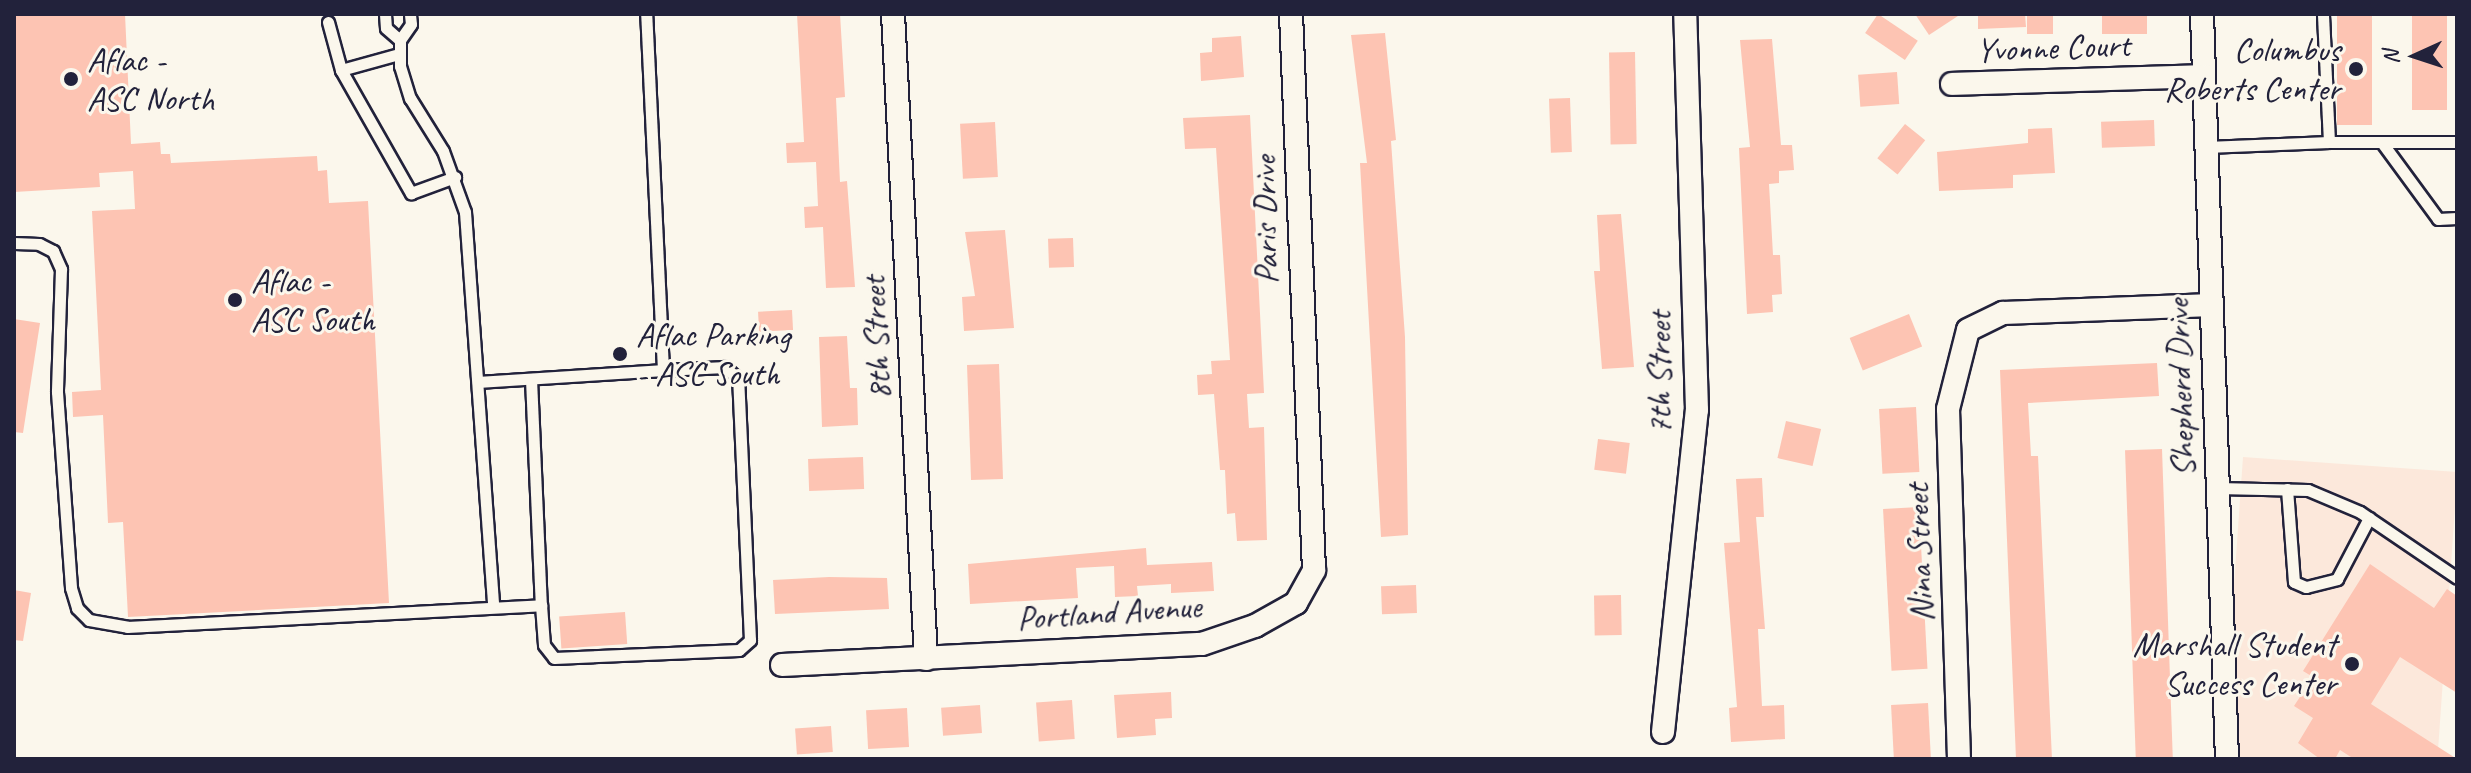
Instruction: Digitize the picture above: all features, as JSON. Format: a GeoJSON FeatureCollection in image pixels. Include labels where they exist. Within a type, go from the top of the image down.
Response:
{"type":"FeatureCollection","features":[{"type":"Feature","properties":{"kind":"street","name":"8th Street"},"geometry":{"type":"LineString","coordinates":[[893,14],[926,659]]}},
{"type":"Feature","properties":{"kind":"street","name":"Paris Drive"},"geometry":{"type":"LineString","coordinates":[[1291,14],[1306,424]]}},
{"type":"Feature","properties":{"kind":"street","name":"7th Street"},"geometry":{"type":"LineString","coordinates":[[1663,732],[1697,410],[1685,14]]}},
{"type":"Feature","properties":{"kind":"street","name":"Shepherd Drive"},"geometry":{"type":"LineString","coordinates":[[2202,14],[2227,759]]}},
{"type":"Feature","properties":{"kind":"street","name":"Yvonne Court"},"geometry":{"type":"LineString","coordinates":[[1952,84],[2204,76]]}},
{"type":"Feature","properties":{"kind":"street","name":"Nina Street"},"geometry":{"type":"LineString","coordinates":[[1959,759],[1948,409],[1968,330],[2003,313],[2212,305]]}},
{"type":"Feature","properties":{"kind":"street","name":"Portland Avenue"},"geometry":{"type":"LineString","coordinates":[[782,665],[1202,644],[1255,626],[1296,603],[1314,570],[1306,424]]}},
{"type":"Feature","properties":{"kind":"lane"},"geometry":{"type":"LineString","coordinates":[[385,14],[386,28],[400,40]]}},
{"type":"Feature","properties":{"kind":"lane"},"geometry":{"type":"LineString","coordinates":[[410,14],[411,24],[400,40],[399,54],[410,98],[455,177],[465,212],[493,606]]}},
{"type":"Feature","properties":{"kind":"lane"},"geometry":{"type":"LineString","coordinates":[[646,14],[663,370]]}},
{"type":"Feature","properties":{"kind":"lane"},"geometry":{"type":"LineString","coordinates":[[2323,14],[2329,142]]}},
{"type":"Feature","properties":{"kind":"lane"},"geometry":{"type":"LineString","coordinates":[[328,22],[341,70],[411,193],[455,177]]}},
{"type":"Feature","properties":{"kind":"lane"},"geometry":{"type":"LineString","coordinates":[[341,70],[399,54]]}},
{"type":"Feature","properties":{"kind":"lane"},"geometry":{"type":"LineString","coordinates":[[2206,147],[2329,142],[2457,142]]}},
{"type":"Feature","properties":{"kind":"lane"},"geometry":{"type":"LineString","coordinates":[[2383,144],[2438,219],[2457,218]]}},
{"type":"Feature","properties":{"kind":"lane"},"geometry":{"type":"LineString","coordinates":[[14,243],[39,244],[53,251],[61,269],[57,392],[70,574],[77,608],[89,620],[127,627],[541,605]]}},
{"type":"Feature","properties":{"kind":"lane"},"geometry":{"type":"LineString","coordinates":[[479,382],[725,367],[738,379],[750,640],[739,650],[554,658],[544,645],[531,379]]}},
{"type":"Feature","properties":{"kind":"lane"},"geometry":{"type":"LineString","coordinates":[[2217,488],[2308,490],[2369,518],[2457,578]]}},
{"type":"Feature","properties":{"kind":"lane"},"geometry":{"type":"LineString","coordinates":[[2287,489],[2294,582],[2306,587],[2337,579],[2369,518]]}},
{"type":"Feature","properties":{"kind":"shaded area"},"geometry":{"type":"Polygon","coordinates":[[[2243,457],[2457,472],[2437,759],[2222,758],[2243,457]]]}},
{"type":"Feature","properties":{"kind":"building","name":"Aflac - ASC South"},"geometry":{"type":"Polygon","coordinates":[[[14,14],[125,14],[131,144],[160,142],[161,154],[170,154],[171,163],[317,156],[318,171],[327,170],[329,203],[368,201],[389,603],[128,617],[123,522],[108,523],[103,415],[73,417],[72,392],[101,390],[92,211],[135,209],[133,171],[99,173],[100,187],[14,192],[14,14]]]}},
{"type":"Feature","properties":{"kind":"building"},"geometry":{"type":"Polygon","coordinates":[[[797,14],[840,14],[845,97],[836,98],[840,182],[847,181],[855,287],[826,288],[823,227],[805,228],[804,207],[818,206],[816,162],[787,163],[786,143],[804,142],[797,14]]]}},
{"type":"Feature","properties":{"kind":"building"},"geometry":{"type":"Polygon","coordinates":[[[1878,14],[1918,41],[1905,60],[1865,33],[1878,14]]]}},
{"type":"Feature","properties":{"kind":"building"},"geometry":{"type":"Polygon","coordinates":[[[1915,14],[1961,14],[1929,35],[1915,14]]]}},
{"type":"Feature","properties":{"kind":"building"},"geometry":{"type":"Polygon","coordinates":[[[1978,14],[2025,14],[2026,27],[1978,29],[1978,14]]]}},
{"type":"Feature","properties":{"kind":"building"},"geometry":{"type":"Polygon","coordinates":[[[2027,14],[2053,14],[2053,34],[2027,34],[2027,14]]]}},
{"type":"Feature","properties":{"kind":"building"},"geometry":{"type":"Polygon","coordinates":[[[2102,14],[2147,14],[2147,34],[2102,34],[2102,14]]]}},
{"type":"Feature","properties":{"kind":"building","name":"Columbus Roberts Center"},"geometry":{"type":"Polygon","coordinates":[[[2337,14],[2372,14],[2372,125],[2337,125],[2337,14]]]}},
{"type":"Feature","properties":{"kind":"building","name":"Columbus Roberts Center"},"geometry":{"type":"Polygon","coordinates":[[[2412,14],[2447,14],[2447,110],[2412,110],[2412,14]]]}},
{"type":"Feature","properties":{"kind":"building"},"geometry":{"type":"Polygon","coordinates":[[[1385,33],[1396,140],[1391,141],[1405,337],[1408,535],[1381,537],[1360,163],[1367,163],[1351,35],[1385,33]]]}},
{"type":"Feature","properties":{"kind":"building"},"geometry":{"type":"Polygon","coordinates":[[[1241,36],[1244,77],[1201,81],[1200,53],[1212,52],[1212,38],[1241,36]]]}},
{"type":"Feature","properties":{"kind":"building"},"geometry":{"type":"Polygon","coordinates":[[[1772,39],[1781,145],[1792,145],[1794,170],[1779,171],[1779,183],[1769,184],[1773,255],[1780,255],[1782,294],[1772,295],[1773,312],[1747,314],[1739,148],[1750,147],[1740,40],[1772,39]]]}},
{"type":"Feature","properties":{"kind":"building"},"geometry":{"type":"Polygon","coordinates":[[[1609,52],[1635,52],[1637,144],[1611,144],[1609,52]]]}},
{"type":"Feature","properties":{"kind":"building"},"geometry":{"type":"Polygon","coordinates":[[[1897,72],[1899,104],[1860,107],[1858,75],[1897,72]]]}},
{"type":"Feature","properties":{"kind":"building"},"geometry":{"type":"Polygon","coordinates":[[[1570,98],[1572,152],[1551,153],[1549,99],[1570,98]]]}},
{"type":"Feature","properties":{"kind":"building"},"geometry":{"type":"Polygon","coordinates":[[[1250,115],[1264,393],[1247,394],[1249,428],[1264,427],[1267,540],[1237,541],[1235,513],[1227,514],[1225,470],[1220,470],[1214,394],[1198,395],[1197,375],[1212,374],[1211,361],[1230,360],[1216,148],[1185,149],[1183,118],[1250,115]]]}},
{"type":"Feature","properties":{"kind":"building"},"geometry":{"type":"Polygon","coordinates":[[[2154,120],[2155,146],[2102,148],[2101,122],[2154,120]]]}},
{"type":"Feature","properties":{"kind":"building"},"geometry":{"type":"Polygon","coordinates":[[[995,122],[998,177],[963,179],[960,124],[995,122]]]}},
{"type":"Feature","properties":{"kind":"building"},"geometry":{"type":"Polygon","coordinates":[[[1905,124],[1925,140],[1898,175],[1877,158],[1905,124]]]}},
{"type":"Feature","properties":{"kind":"building"},"geometry":{"type":"Polygon","coordinates":[[[2052,128],[2055,173],[2013,175],[2013,188],[1939,191],[1937,152],[2028,143],[2028,129],[2052,128]]]}},
{"type":"Feature","properties":{"kind":"building"},"geometry":{"type":"Polygon","coordinates":[[[1621,214],[1634,367],[1602,369],[1594,271],[1600,271],[1597,215],[1621,214]]]}},
{"type":"Feature","properties":{"kind":"building"},"geometry":{"type":"Polygon","coordinates":[[[1005,230],[1014,328],[964,331],[962,297],[975,296],[965,232],[1005,230]]]}},
{"type":"Feature","properties":{"kind":"building"},"geometry":{"type":"Polygon","coordinates":[[[1073,238],[1074,267],[1049,268],[1048,239],[1073,238]]]}},
{"type":"Feature","properties":{"kind":"building"},"geometry":{"type":"Polygon","coordinates":[[[792,310],[793,330],[759,332],[758,312],[792,310]]]}},
{"type":"Feature","properties":{"kind":"building"},"geometry":{"type":"Polygon","coordinates":[[[1909,314],[1922,346],[1863,370],[1850,338],[1909,314]]]}},
{"type":"Feature","properties":{"kind":"building"},"geometry":{"type":"Polygon","coordinates":[[[14,319],[40,323],[23,433],[14,432],[14,319]]]}},
{"type":"Feature","properties":{"kind":"building"},"geometry":{"type":"Polygon","coordinates":[[[847,336],[850,388],[857,388],[858,425],[822,427],[819,337],[847,336]]]}},
{"type":"Feature","properties":{"kind":"building"},"geometry":{"type":"Polygon","coordinates":[[[2157,363],[2159,396],[2028,403],[2031,456],[2038,456],[2052,759],[2016,759],[2000,370],[2157,363]]]}},
{"type":"Feature","properties":{"kind":"building"},"geometry":{"type":"Polygon","coordinates":[[[999,364],[1003,479],[971,480],[967,365],[999,364]]]}},
{"type":"Feature","properties":{"kind":"building"},"geometry":{"type":"Polygon","coordinates":[[[1916,407],[1919,472],[1882,474],[1879,409],[1916,407]]]}},
{"type":"Feature","properties":{"kind":"building"},"geometry":{"type":"Polygon","coordinates":[[[1786,421],[1821,429],[1813,466],[1777,458],[1786,421]]]}},
{"type":"Feature","properties":{"kind":"building"},"geometry":{"type":"Polygon","coordinates":[[[1598,439],[1630,443],[1626,474],[1594,470],[1598,439]]]}},
{"type":"Feature","properties":{"kind":"building"},"geometry":{"type":"Polygon","coordinates":[[[2162,449],[2173,759],[2136,759],[2125,450],[2162,449]]]}},
{"type":"Feature","properties":{"kind":"building"},"geometry":{"type":"Polygon","coordinates":[[[863,457],[864,489],[809,491],[808,459],[863,457]]]}},
{"type":"Feature","properties":{"kind":"building"},"geometry":{"type":"Polygon","coordinates":[[[1762,478],[1764,517],[1756,517],[1765,629],[1758,629],[1762,706],[1784,705],[1785,739],[1731,742],[1729,708],[1737,707],[1724,543],[1740,542],[1736,479],[1762,478]]]}},
{"type":"Feature","properties":{"kind":"building"},"geometry":{"type":"Polygon","coordinates":[[[1919,507],[1927,669],[1892,671],[1883,509],[1919,507]]]}},
{"type":"Feature","properties":{"kind":"building"},"geometry":{"type":"Polygon","coordinates":[[[1146,548],[1147,565],[1212,562],[1214,591],[1171,593],[1171,584],[1137,586],[1138,596],[1115,597],[1114,566],[1076,568],[1078,598],[970,604],[968,564],[1146,548]]]}},
{"type":"Feature","properties":{"kind":"building","name":"Marshall Student Success Center"},"geometry":{"type":"Polygon","coordinates":[[[2370,564],[2434,608],[2447,589],[2457,596],[2457,693],[2400,657],[2371,704],[2457,759],[2354,759],[2340,750],[2335,759],[2320,759],[2298,743],[2313,718],[2294,706],[2313,677],[2303,671],[2370,564]]]}},
{"type":"Feature","properties":{"kind":"building"},"geometry":{"type":"Polygon","coordinates":[[[887,578],[889,609],[775,614],[773,580],[887,578]]]}},
{"type":"Feature","properties":{"kind":"building"},"geometry":{"type":"Polygon","coordinates":[[[1416,585],[1417,613],[1382,614],[1381,586],[1416,585]]]}},
{"type":"Feature","properties":{"kind":"building"},"geometry":{"type":"Polygon","coordinates":[[[14,590],[31,593],[23,641],[14,640],[14,590]]]}},
{"type":"Feature","properties":{"kind":"building"},"geometry":{"type":"Polygon","coordinates":[[[1594,595],[1621,595],[1622,635],[1595,635],[1594,595]]]}},
{"type":"Feature","properties":{"kind":"building"},"geometry":{"type":"Polygon","coordinates":[[[625,612],[627,644],[561,649],[559,617],[625,612]]]}},
{"type":"Feature","properties":{"kind":"building"},"geometry":{"type":"Polygon","coordinates":[[[1171,692],[1172,718],[1155,719],[1156,735],[1117,738],[1114,695],[1171,692]]]}},
{"type":"Feature","properties":{"kind":"building"},"geometry":{"type":"Polygon","coordinates":[[[1072,700],[1075,739],[1039,741],[1036,703],[1072,700]]]}},
{"type":"Feature","properties":{"kind":"building"},"geometry":{"type":"Polygon","coordinates":[[[1928,703],[1931,759],[1894,759],[1891,705],[1928,703]]]}},
{"type":"Feature","properties":{"kind":"building"},"geometry":{"type":"Polygon","coordinates":[[[980,705],[982,733],[943,736],[941,708],[980,705]]]}},
{"type":"Feature","properties":{"kind":"building"},"geometry":{"type":"Polygon","coordinates":[[[907,708],[909,747],[868,749],[866,710],[907,708]]]}},
{"type":"Feature","properties":{"kind":"building"},"geometry":{"type":"Polygon","coordinates":[[[831,726],[833,752],[797,754],[795,729],[831,726]]]}},
{"type":"Feature","properties":{"kind":"place","name":"Columbus Roberts Center"},"geometry":{"type":"Point","coordinates":[2356,69]}},
{"type":"Feature","properties":{"kind":"place","name":"Aflac - ASC North"},"geometry":{"type":"Point","coordinates":[71,79]}},
{"type":"Feature","properties":{"kind":"place","name":"Aflac - ASC South"},"geometry":{"type":"Point","coordinates":[235,300]}},
{"type":"Feature","properties":{"kind":"place","name":"Aflac Parking - ASC South"},"geometry":{"type":"Point","coordinates":[620,354]}},
{"type":"Feature","properties":{"kind":"place","name":"Marshall Student Success Center"},"geometry":{"type":"Point","coordinates":[2352,664]}}]}
